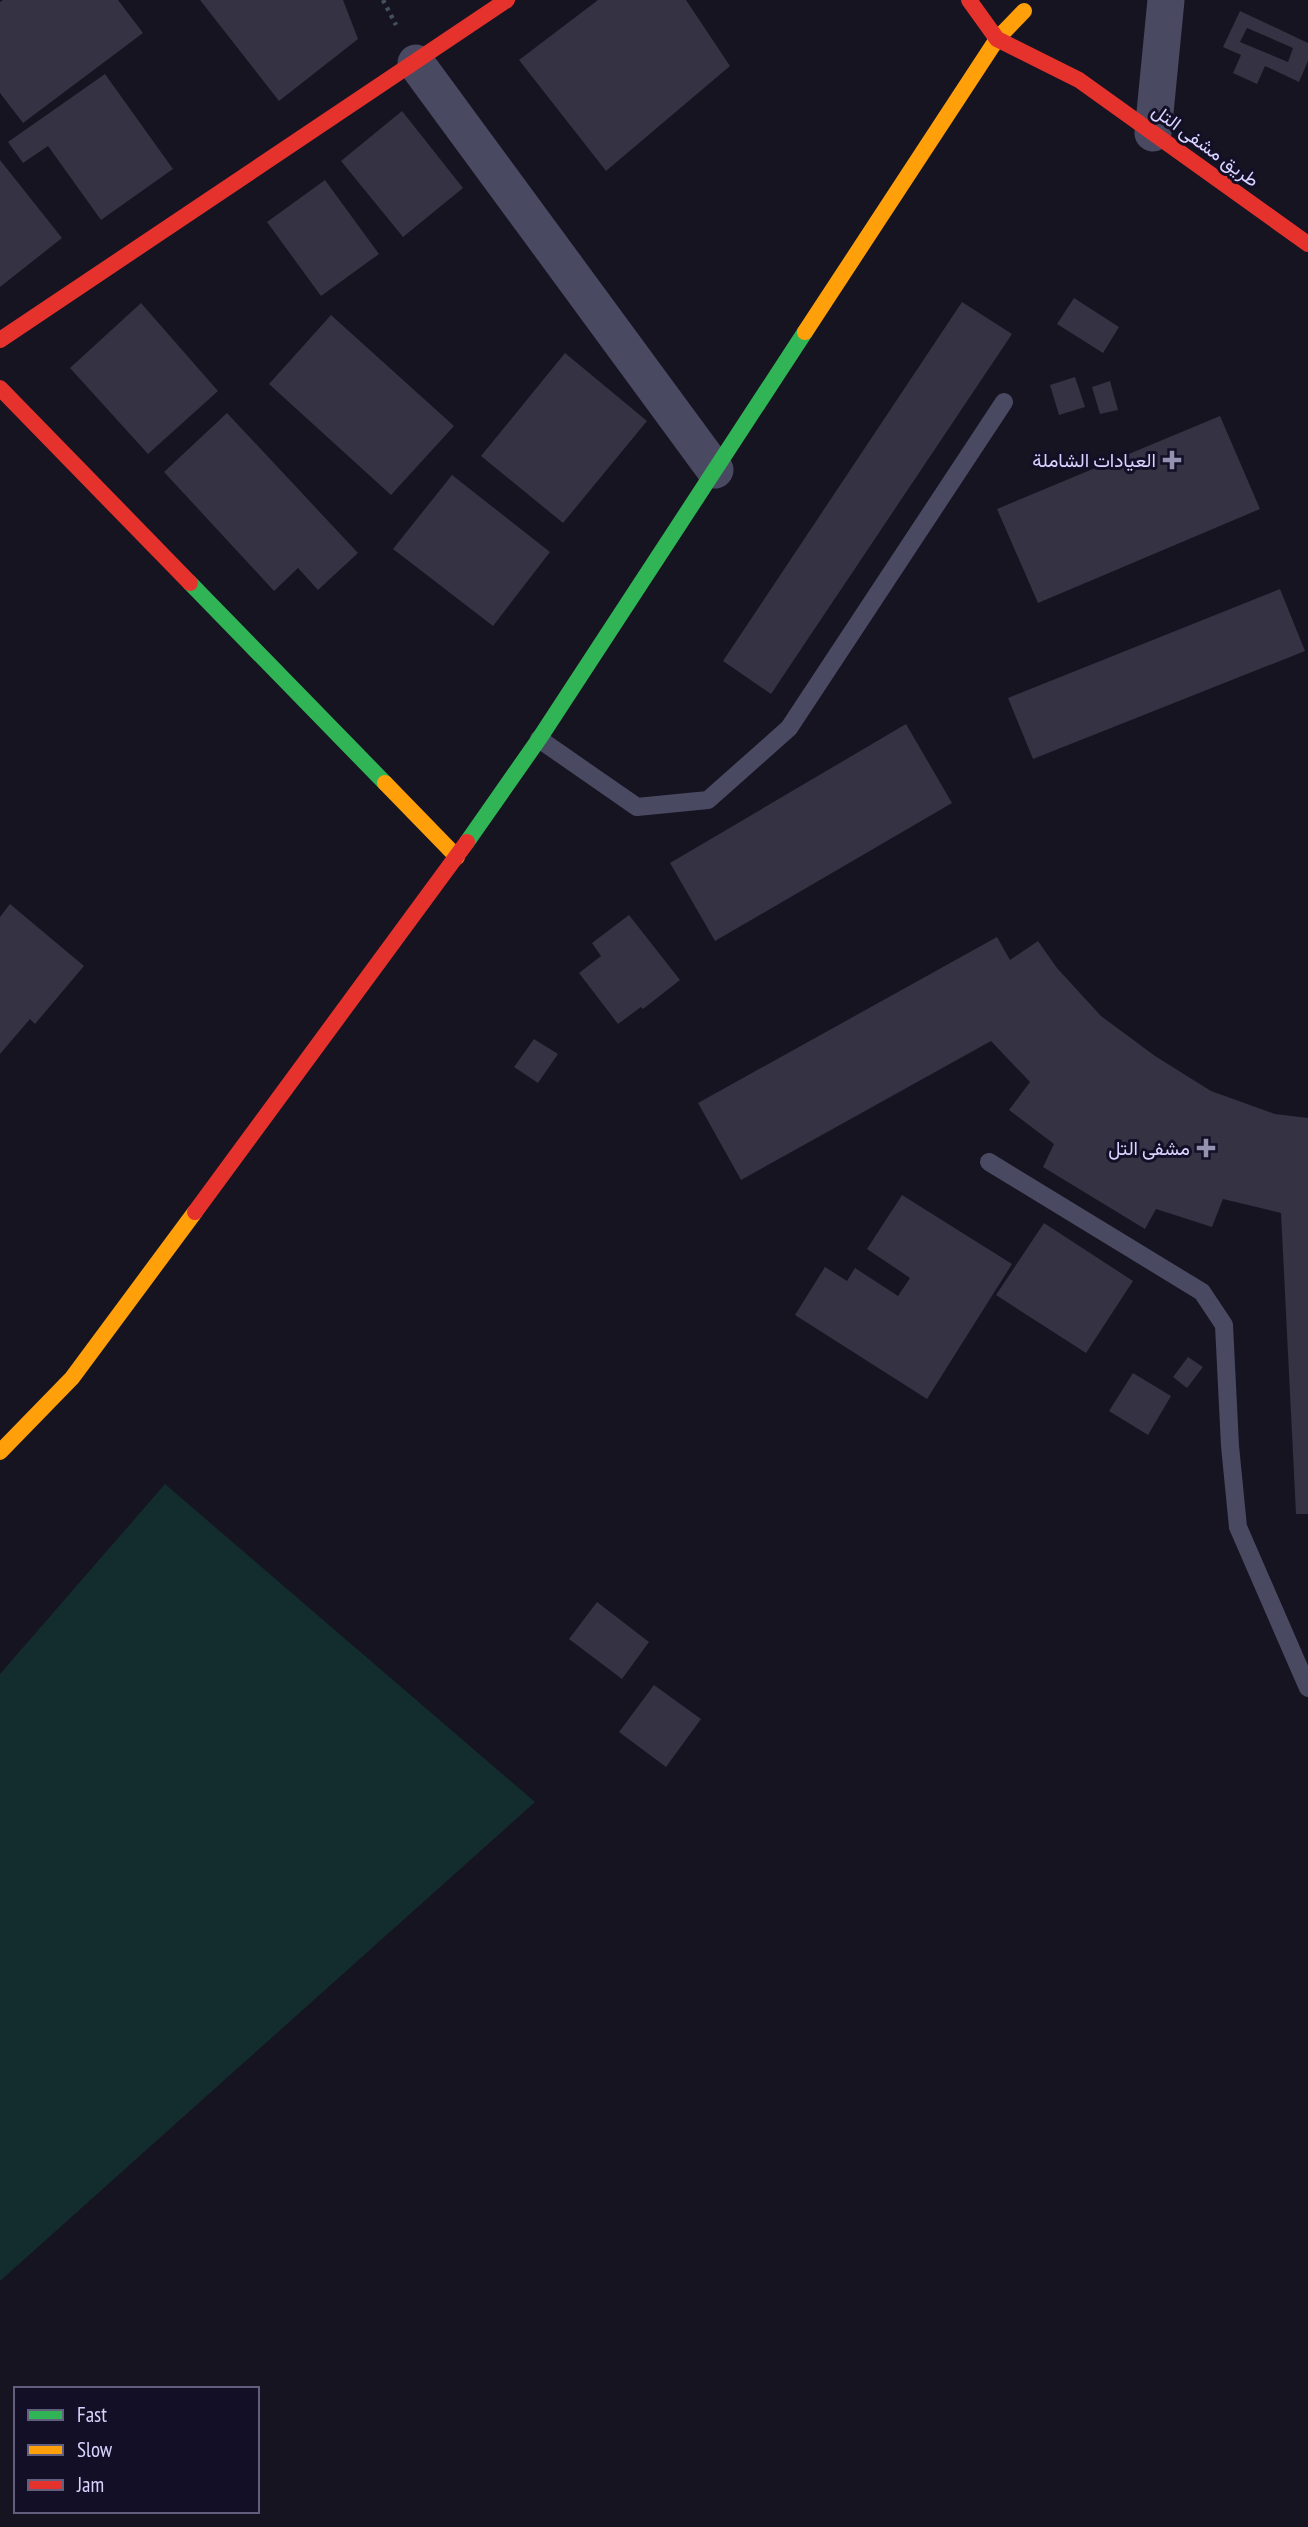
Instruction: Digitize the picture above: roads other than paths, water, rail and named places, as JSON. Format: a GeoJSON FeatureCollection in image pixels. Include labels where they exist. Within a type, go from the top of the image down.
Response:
{"type":"FeatureCollection","features":[{"type":"Feature","properties":{"kind":"street"},"geometry":{"type":"LineString","coordinates":[[0,340],[507,0]]}},
{"type":"Feature","properties":{"kind":"street","name":"طريق مشفى التل"},"geometry":{"type":"LineString","coordinates":[[969,0],[997,39],[1079,80],[1308,244]]}},
{"type":"Feature","properties":{"kind":"street"},"geometry":{"type":"LineString","coordinates":[[1153,133],[1166,0]]}},
{"type":"Feature","properties":{"kind":"street"},"geometry":{"type":"LineString","coordinates":[[0,1452],[72,1378],[457,857],[539,739],[997,39],[1024,11]]}},
{"type":"Feature","properties":{"kind":"street","name":"طريق مشفى التل"},"geometry":{"type":"LineString","coordinates":[[1056,51],[1079,80]]}},
{"type":"Feature","properties":{"kind":"street"},"geometry":{"type":"LineString","coordinates":[[415,63],[715,470]]}},
{"type":"Feature","properties":{"kind":"street"},"geometry":{"type":"LineString","coordinates":[[0,388],[457,857]]}},
{"type":"Feature","properties":{"kind":"lane"},"geometry":{"type":"LineString","coordinates":[[539,739],[637,807],[708,800],[789,728],[1004,402]]}},
{"type":"Feature","properties":{"kind":"lane"},"geometry":{"type":"LineString","coordinates":[[989,1162],[1202,1292],[1224,1325],[1237,1527],[1308,1688]]}},
{"type":"Feature","properties":{"kind":"place","name":"العيادات الشاملة"},"geometry":{"type":"Point","coordinates":[1172,460]}},
{"type":"Feature","properties":{"kind":"place","name":"مشفى التل"},"geometry":{"type":"Point","coordinates":[1206,1148]}}]}
